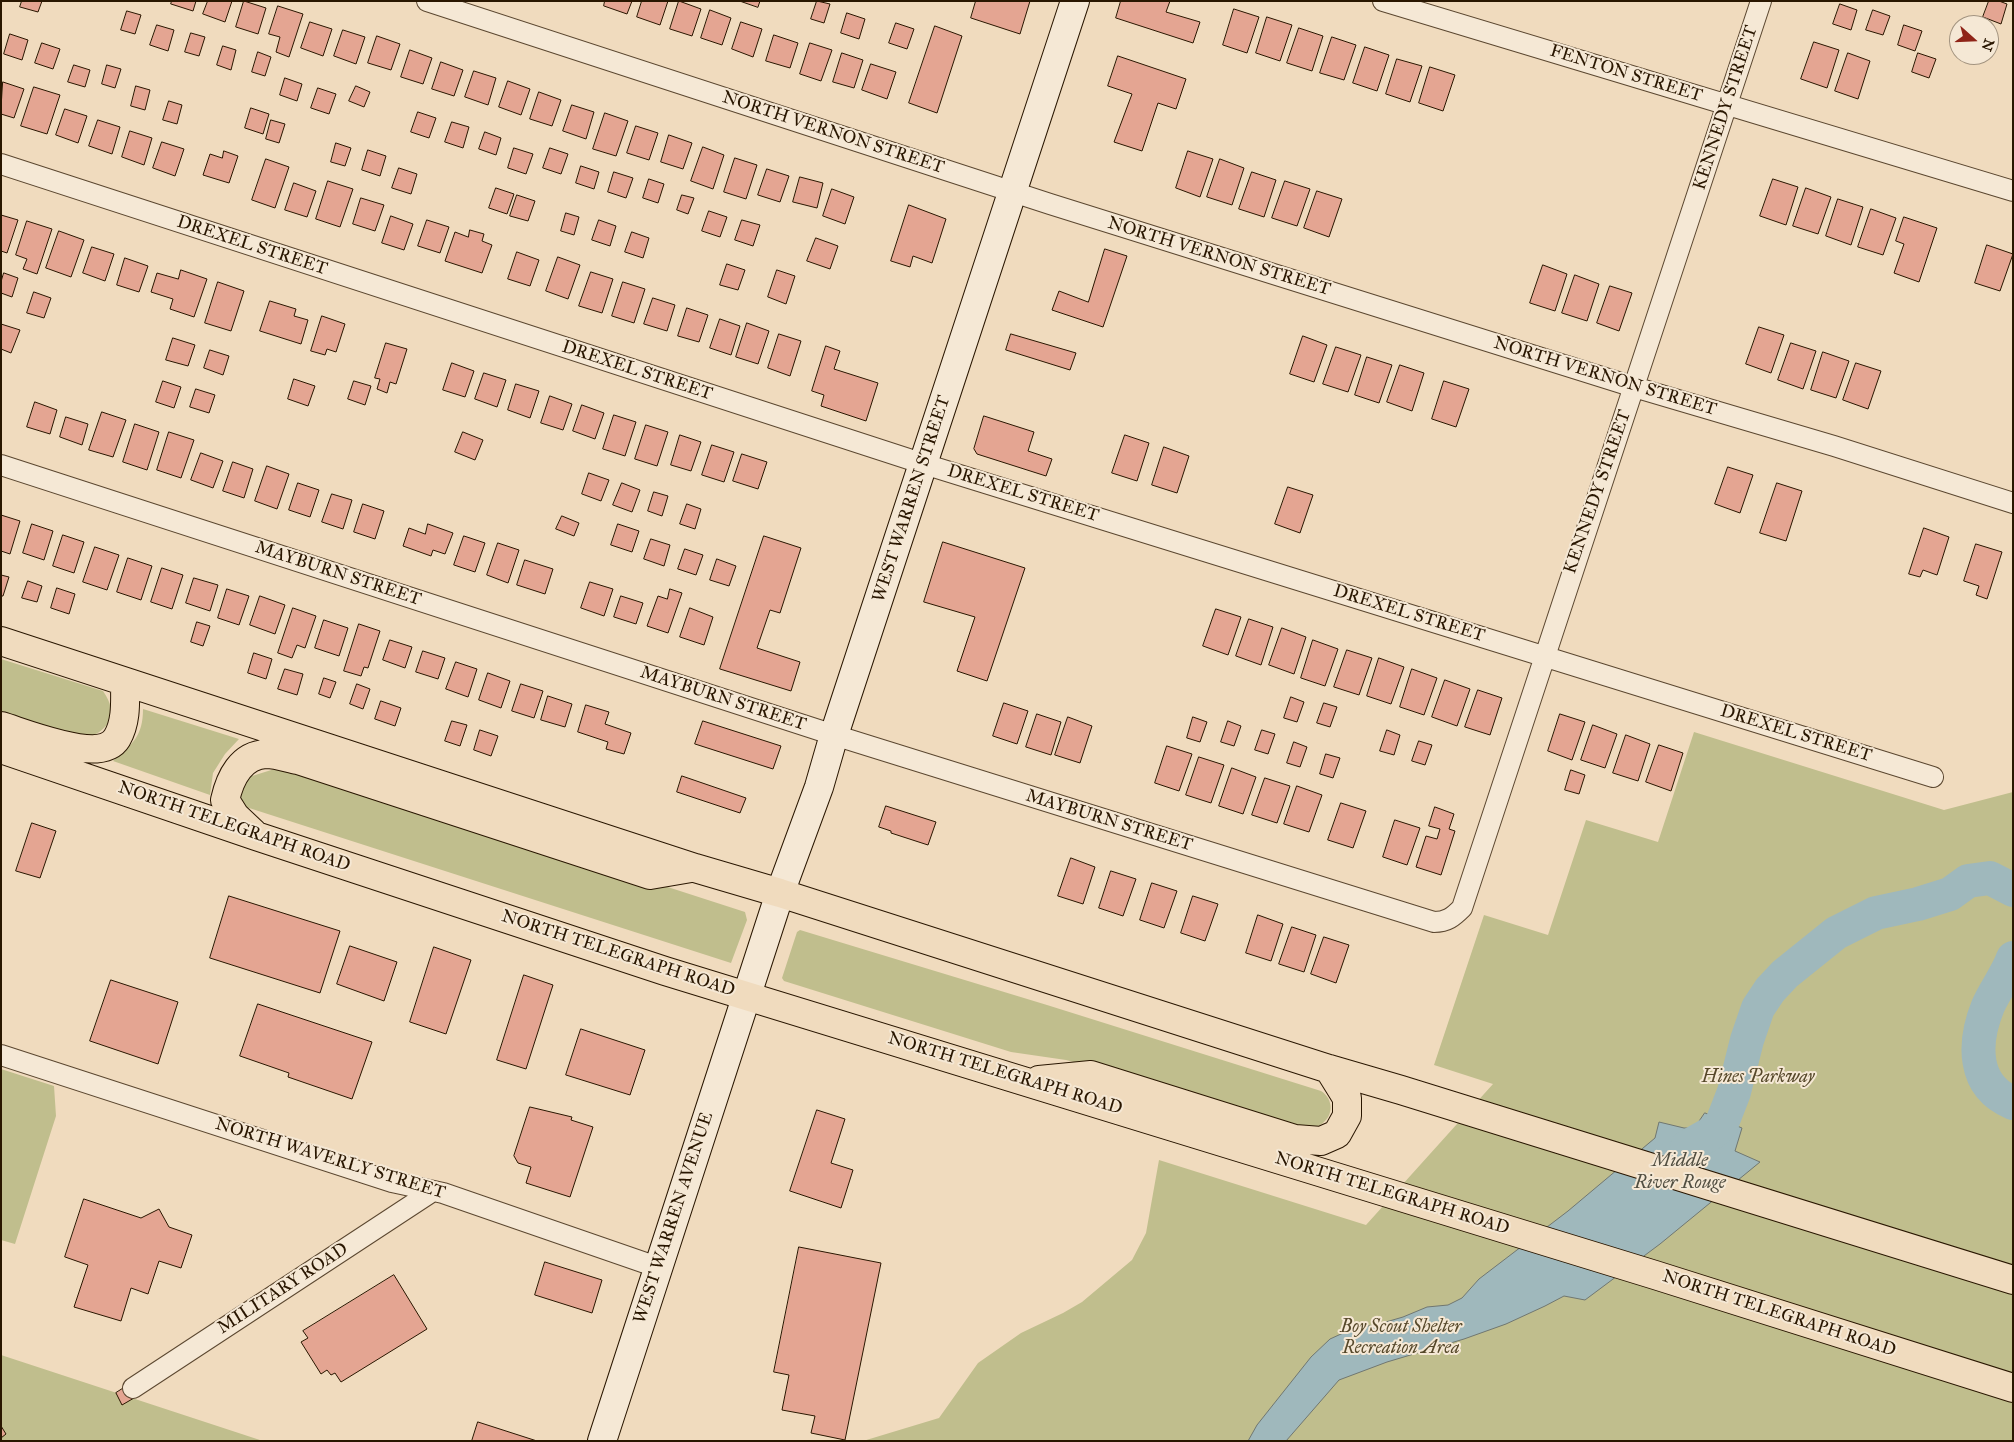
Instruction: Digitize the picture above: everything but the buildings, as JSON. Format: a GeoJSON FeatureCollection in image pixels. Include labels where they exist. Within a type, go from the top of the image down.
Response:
{"type":"FeatureCollection","features":[{"type":"Feature","properties":{"kind":"main road","name":"WEST WARREN STREET"},"geometry":{"type":"LineString","coordinates":[[748,996],[780,893],[819,786],[834,735],[1075,1]]}},
{"type":"Feature","properties":{"kind":"main road"},"geometry":{"type":"LineString","coordinates":[[1,641],[694,868],[780,893],[1329,1070],[1401,1090],[2013,1280]]}},
{"type":"Feature","properties":{"kind":"main road"},"geometry":{"type":"LineString","coordinates":[[1,726],[66,746],[95,749],[109,746],[116,739],[123,724],[125,682]]}},
{"type":"Feature","properties":{"kind":"main road","name":"NORTH TELEGRAPH ROAD"},"geometry":{"type":"LineString","coordinates":[[1,749],[256,836],[665,971],[1655,1275],[2013,1388]]}},
{"type":"Feature","properties":{"kind":"main road"},"geometry":{"type":"LineString","coordinates":[[256,836],[235,816],[225,800],[229,783],[239,768],[250,758],[267,754],[298,760],[650,875],[694,868]]}},
{"type":"Feature","properties":{"kind":"main road","name":"WEST WARREN AVENUE"},"geometry":{"type":"LineString","coordinates":[[602,1441],[657,1267],[748,996]]}},
{"type":"Feature","properties":{"kind":"main road"},"geometry":{"type":"LineString","coordinates":[[1028,1082],[1091,1075],[1295,1139],[1321,1141],[1337,1134],[1347,1116],[1347,1098],[1329,1070]]}},
{"type":"Feature","properties":{"kind":"street","name":"NORTH VERNON STREET"},"geometry":{"type":"LineString","coordinates":[[427,1],[1012,191],[1634,387],[1834,446],[2013,503]]}},
{"type":"Feature","properties":{"kind":"street","name":"FENTON STREET"},"geometry":{"type":"LineString","coordinates":[[1383,1],[2013,191]]}},
{"type":"Feature","properties":{"kind":"street","name":"KENNEDY STREET"},"geometry":{"type":"LineString","coordinates":[[1447,920],[1453,918],[1462,908],[1543,656],[1761,1]]}},
{"type":"Feature","properties":{"kind":"street","name":"DREXEL STREET"},"geometry":{"type":"LineString","coordinates":[[1,164],[924,464],[1933,777]]}},
{"type":"Feature","properties":{"kind":"street","name":"MAYBURN STREET"},"geometry":{"type":"LineString","coordinates":[[1,465],[834,735],[1434,922],[1447,920]]}},
{"type":"Feature","properties":{"kind":"street","name":"NORTH WAVERLY STREET"},"geometry":{"type":"LineString","coordinates":[[1,1055],[392,1182],[434,1191],[657,1267]]}},
{"type":"Feature","properties":{"kind":"street","name":"MILITARY ROAD"},"geometry":{"type":"LineString","coordinates":[[133,1388],[434,1191]]}},
{"type":"Feature","properties":{"kind":"green space"},"geometry":{"type":"Polygon","coordinates":[[[1,659],[103,691],[111,708],[111,715],[106,726],[85,740],[1,719],[1,659]]]}},
{"type":"Feature","properties":{"kind":"green space"},"geometry":{"type":"Polygon","coordinates":[[[143,709],[239,739],[225,754],[213,773],[210,795],[113,761],[131,744],[139,733],[143,709]]]}},
{"type":"Feature","properties":{"kind":"green space","name":"Hines Parkway"},"geometry":{"type":"Polygon","coordinates":[[[1694,732],[1944,810],[2013,792],[2013,1441],[863,1441],[939,1418],[978,1363],[1021,1333],[1082,1302],[1132,1260],[1146,1233],[1159,1160],[1366,1225],[1493,1084],[1434,1065],[1484,915],[1548,935],[1586,820],[1658,842],[1694,732]]]}},
{"type":"Feature","properties":{"kind":"green space"},"geometry":{"type":"Polygon","coordinates":[[[284,766],[312,772],[745,912],[747,920],[731,963],[246,807],[241,798],[242,786],[249,777],[284,766]]]}},
{"type":"Feature","properties":{"kind":"green space"},"geometry":{"type":"Polygon","coordinates":[[[800,930],[1321,1091],[1330,1103],[1330,1113],[1325,1122],[1318,1126],[1300,1130],[1108,1071],[1066,1060],[1011,1052],[784,981],[782,978],[797,932],[800,930]]]}},
{"type":"Feature","properties":{"kind":"green space"},"geometry":{"type":"Polygon","coordinates":[[[1,1069],[54,1086],[56,1116],[15,1244],[1,1240],[1,1069]]]}},
{"type":"Feature","properties":{"kind":"green space"},"geometry":{"type":"Polygon","coordinates":[[[1,1355],[263,1441],[1,1441],[1,1355]]]}},
{"type":"Feature","properties":{"kind":"water","name":"Middle River Rouge"},"geometry":{"type":"Polygon","coordinates":[[[1705,1113],[1742,1128],[1735,1151],[1760,1162],[1660,1244],[1585,1300],[1564,1296],[1506,1324],[1464,1339],[1387,1362],[1339,1380],[1286,1441],[1248,1441],[1257,1425],[1311,1357],[1330,1339],[1352,1329],[1403,1317],[1427,1307],[1448,1305],[1462,1298],[1479,1279],[1568,1211],[1655,1138],[1659,1122],[1684,1128],[1694,1128],[1705,1113]]]}},
{"type":"Feature","properties":{"kind":"waterway","name":"Middle River Rouge"},"geometry":{"type":"LineString","coordinates":[[1687,1147],[1715,1131],[1722,1123],[1734,1092],[1747,1040],[1758,1008],[1770,990],[1785,974],[1836,933],[1876,913],[1918,904],[1950,894],[1968,881],[1990,878],[2013,890]]}},
{"type":"Feature","properties":{"kind":"waterway","name":"Middle River Rouge"},"geometry":{"type":"LineString","coordinates":[[2013,958],[1988,1006],[1983,1020],[1979,1048],[1983,1075],[1990,1086],[2013,1103]]}},
{"type":"Feature","properties":{"kind":"park label","name":"Boy Scout Shelter Recreation Area"},"geometry":{"type":"Point","coordinates":[1401,1338]}}]}
